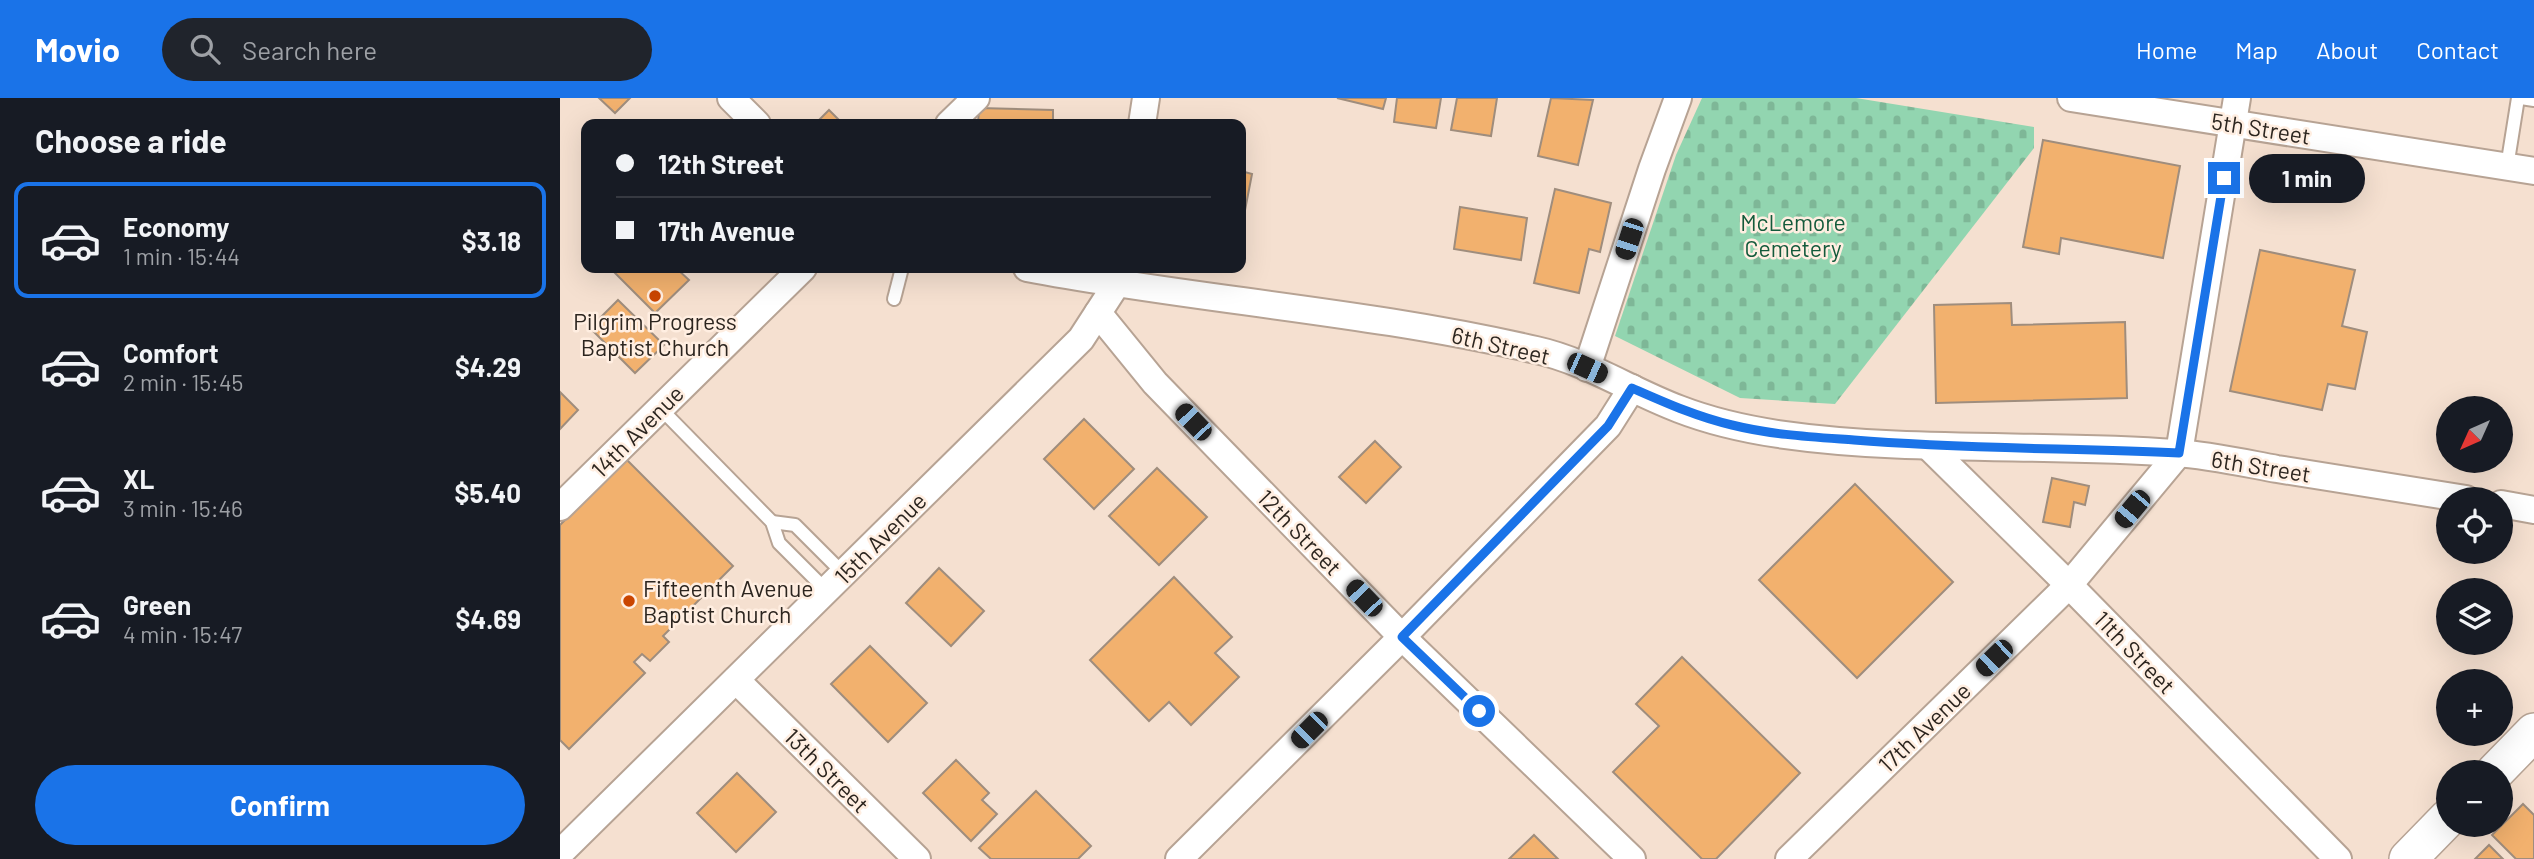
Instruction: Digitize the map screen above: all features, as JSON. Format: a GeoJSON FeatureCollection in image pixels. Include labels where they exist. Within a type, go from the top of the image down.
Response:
{"type":"FeatureCollection","features":[{"type":"Feature","properties":{"kind":"street"},"geometry":{"type":"LineString","coordinates":[[731,98],[752,119]]}},
{"type":"Feature","properties":{"kind":"street"},"geometry":{"type":"LineString","coordinates":[[954,119],[976,98]]}},
{"type":"Feature","properties":{"kind":"street"},"geometry":{"type":"LineString","coordinates":[[1143,119],[1146,98]]}},
{"type":"Feature","properties":{"kind":"street"},"geometry":{"type":"LineString","coordinates":[[1587,368],[1678,98]]}},
{"type":"Feature","properties":{"kind":"street","name":"5th Street"},"geometry":{"type":"LineString","coordinates":[[2071,98],[2235,111],[2534,171]]}},
{"type":"Feature","properties":{"kind":"street"},"geometry":{"type":"LineString","coordinates":[[2179,453],[2235,111]]}},
{"type":"Feature","properties":{"kind":"street","name":"14th Avenue"},"geometry":{"type":"LineString","coordinates":[[560,507],[798,273]]}},
{"type":"Feature","properties":{"kind":"street","name":"6th Street"},"geometry":{"type":"LineString","coordinates":[[1084,273],[1118,276],[1389,322],[1543,351],[1679,409],[1731,425],[1779,434],[1929,447],[2060,448],[2179,453],[2436,494]]}},
{"type":"Feature","properties":{"kind":"street","name":"15th Avenue"},"geometry":{"type":"LineString","coordinates":[[560,853],[1081,339],[1118,276]]}},
{"type":"Feature","properties":{"kind":"street","name":"12th Street"},"geometry":{"type":"LineString","coordinates":[[1098,313],[1155,383],[1402,637],[1632,859]]}},
{"type":"Feature","properties":{"kind":"street"},"geometry":{"type":"LineString","coordinates":[[1179,859],[1402,637],[1608,426],[1632,388]]}},
{"type":"Feature","properties":{"kind":"street","name":"11th Street"},"geometry":{"type":"LineString","coordinates":[[1929,447],[2069,585],[2338,859]]}},
{"type":"Feature","properties":{"kind":"street","name":"17th Avenue"},"geometry":{"type":"LineString","coordinates":[[1789,859],[2069,585],[2179,453]]}},
{"type":"Feature","properties":{"kind":"street"},"geometry":{"type":"LineString","coordinates":[[2513,506],[2534,510]]}},
{"type":"Feature","properties":{"kind":"street","name":"13th Street"},"geometry":{"type":"LineString","coordinates":[[736,680],[917,859]]}},
{"type":"Feature","properties":{"kind":"street"},"geometry":{"type":"LineString","coordinates":[[2506,760],[2534,732]]}},
{"type":"Feature","properties":{"kind":"street"},"geometry":{"type":"LineString","coordinates":[[2408,859],[2436,830]]}},
{"type":"Feature","properties":{"kind":"lane"},"geometry":{"type":"LineString","coordinates":[[2507,167],[2520,98],[2534,100]]}},
{"type":"Feature","properties":{"kind":"lane"},"geometry":{"type":"LineString","coordinates":[[894,299],[901,273]]}},
{"type":"Feature","properties":{"kind":"lane"},"geometry":{"type":"LineString","coordinates":[[660,408],[772,522],[779,543],[836,582]]}},
{"type":"Feature","properties":{"kind":"lane"},"geometry":{"type":"LineString","coordinates":[[772,522],[795,525],[836,582]]}},
{"type":"Feature","properties":{"kind":"green space","name":"McLemore Cemetery"},"geometry":{"type":"Polygon","coordinates":[[[1702,98],[1856,98],[2034,127],[2034,148],[1835,404],[1740,398],[1615,336],[1676,155],[1702,98]]]}},
{"type":"Feature","properties":{"kind":"building"},"geometry":{"type":"Polygon","coordinates":[[[599,98],[630,98],[615,113],[599,98]]]}},
{"type":"Feature","properties":{"kind":"building"},"geometry":{"type":"Polygon","coordinates":[[[1337,98],[1386,98],[1383,109],[1337,98]]]}},
{"type":"Feature","properties":{"kind":"building"},"geometry":{"type":"Polygon","coordinates":[[[1397,98],[1441,98],[1436,128],[1394,122],[1397,98]]]}},
{"type":"Feature","properties":{"kind":"building"},"geometry":{"type":"Polygon","coordinates":[[[1457,98],[1497,98],[1491,136],[1451,130],[1457,98]]]}},
{"type":"Feature","properties":{"kind":"building"},"geometry":{"type":"Polygon","coordinates":[[[1551,98],[1593,100],[1578,165],[1538,156],[1551,98]]]}},
{"type":"Feature","properties":{"kind":"building"},"geometry":{"type":"Polygon","coordinates":[[[979,108],[1053,110],[1053,119],[978,119],[979,108]]]}},
{"type":"Feature","properties":{"kind":"building"},"geometry":{"type":"Polygon","coordinates":[[[829,110],[838,119],[820,119],[829,110]]]}},
{"type":"Feature","properties":{"kind":"building"},"geometry":{"type":"Polygon","coordinates":[[[2043,140],[2180,166],[2163,258],[2061,238],[2059,254],[2023,247],[2043,140]]]}},
{"type":"Feature","properties":{"kind":"building"},"geometry":{"type":"Polygon","coordinates":[[[1246,172],[1252,174],[1246,205],[1246,172]]]}},
{"type":"Feature","properties":{"kind":"building"},"geometry":{"type":"Polygon","coordinates":[[[1555,189],[1611,203],[1600,252],[1589,249],[1579,293],[1534,283],[1555,189]]]}},
{"type":"Feature","properties":{"kind":"building"},"geometry":{"type":"Polygon","coordinates":[[[1460,207],[1527,218],[1521,260],[1454,249],[1460,207]]]}},
{"type":"Feature","properties":{"kind":"building"},"geometry":{"type":"Polygon","coordinates":[[[2260,250],[2355,270],[2342,326],[2367,332],[2355,389],[2328,384],[2322,410],[2230,391],[2260,250]]]}},
{"type":"Feature","properties":{"kind":"building","name":"Pilgrim Progress Baptist Church"},"geometry":{"type":"Polygon","coordinates":[[[615,273],[681,273],[689,280],[655,313],[615,273]]]}},
{"type":"Feature","properties":{"kind":"building"},"geometry":{"type":"Polygon","coordinates":[[[618,300],[664,345],[635,373],[590,328],[618,300]]]}},
{"type":"Feature","properties":{"kind":"building"},"geometry":{"type":"Polygon","coordinates":[[[2011,303],[2012,325],[2125,322],[2127,398],[1936,403],[1934,305],[2011,303]]]}},
{"type":"Feature","properties":{"kind":"building"},"geometry":{"type":"Polygon","coordinates":[[[560,392],[578,410],[560,429],[560,392]]]}},
{"type":"Feature","properties":{"kind":"building"},"geometry":{"type":"Polygon","coordinates":[[[1084,419],[1134,469],[1094,509],[1044,459],[1084,419]]]}},
{"type":"Feature","properties":{"kind":"building"},"geometry":{"type":"Polygon","coordinates":[[[1375,441],[1401,467],[1366,503],[1339,477],[1375,441]]]}},
{"type":"Feature","properties":{"kind":"building","name":"Fifteenth Avenue Baptist Church"},"geometry":{"type":"Polygon","coordinates":[[[626,459],[733,566],[663,636],[669,642],[650,661],[642,654],[634,662],[645,673],[569,749],[560,740],[560,525],[626,459]]]}},
{"type":"Feature","properties":{"kind":"building"},"geometry":{"type":"Polygon","coordinates":[[[1157,468],[1207,517],[1159,565],[1109,516],[1157,468]]]}},
{"type":"Feature","properties":{"kind":"building"},"geometry":{"type":"Polygon","coordinates":[[[2052,478],[2089,486],[2085,505],[2074,502],[2070,527],[2043,522],[2052,478]]]}},
{"type":"Feature","properties":{"kind":"building"},"geometry":{"type":"Polygon","coordinates":[[[1855,484],[1953,582],[1857,678],[1759,580],[1855,484]]]}},
{"type":"Feature","properties":{"kind":"building"},"geometry":{"type":"Polygon","coordinates":[[[939,568],[984,611],[951,646],[906,603],[939,568]]]}},
{"type":"Feature","properties":{"kind":"building"},"geometry":{"type":"Polygon","coordinates":[[[1174,577],[1232,637],[1215,653],[1239,677],[1191,725],[1169,702],[1149,721],[1090,660],[1174,577]]]}},
{"type":"Feature","properties":{"kind":"building"},"geometry":{"type":"Polygon","coordinates":[[[870,646],[927,703],[888,742],[831,684],[870,646]]]}},
{"type":"Feature","properties":{"kind":"building"},"geometry":{"type":"Polygon","coordinates":[[[1682,657],[1800,773],[1716,859],[1702,859],[1613,772],[1659,726],[1636,704],[1682,657]]]}},
{"type":"Feature","properties":{"kind":"building"},"geometry":{"type":"Polygon","coordinates":[[[956,760],[989,793],[982,800],[997,814],[971,841],[923,793],[956,760]]]}},
{"type":"Feature","properties":{"kind":"building"},"geometry":{"type":"Polygon","coordinates":[[[737,773],[776,812],[736,852],[697,813],[737,773]]]}},
{"type":"Feature","properties":{"kind":"building"},"geometry":{"type":"Polygon","coordinates":[[[1036,791],[1091,846],[1078,859],[991,859],[979,848],[1036,791]]]}},
{"type":"Feature","properties":{"kind":"building"},"geometry":{"type":"Polygon","coordinates":[[[2523,804],[2534,815],[2534,859],[2516,859],[2494,837],[2513,837],[2513,814],[2523,804]]]}},
{"type":"Feature","properties":{"kind":"building"},"geometry":{"type":"Polygon","coordinates":[[[1534,835],[1558,859],[1509,859],[1534,835]]]}},
{"type":"Feature","properties":{"kind":"building"},"geometry":{"type":"Polygon","coordinates":[[[2489,845],[2503,859],[2475,859],[2489,845]]]}},
{"type":"Feature","properties":{"kind":"place","name":"Pilgrim Progress Baptist Church"},"geometry":{"type":"Point","coordinates":[655,296]}},
{"type":"Feature","properties":{"kind":"place","name":"Fifteenth Avenue Baptist Church"},"geometry":{"type":"Point","coordinates":[629,601]}},
{"type":"Feature","properties":{"kind":"route"},"geometry":{"type":"LineString","coordinates":[[1479,711],[1402,637],[1608,426],[1632,388],[1679,409],[1731,425],[1779,434],[1929,447],[2060,448],[2179,453],[2224,178]]}}]}
